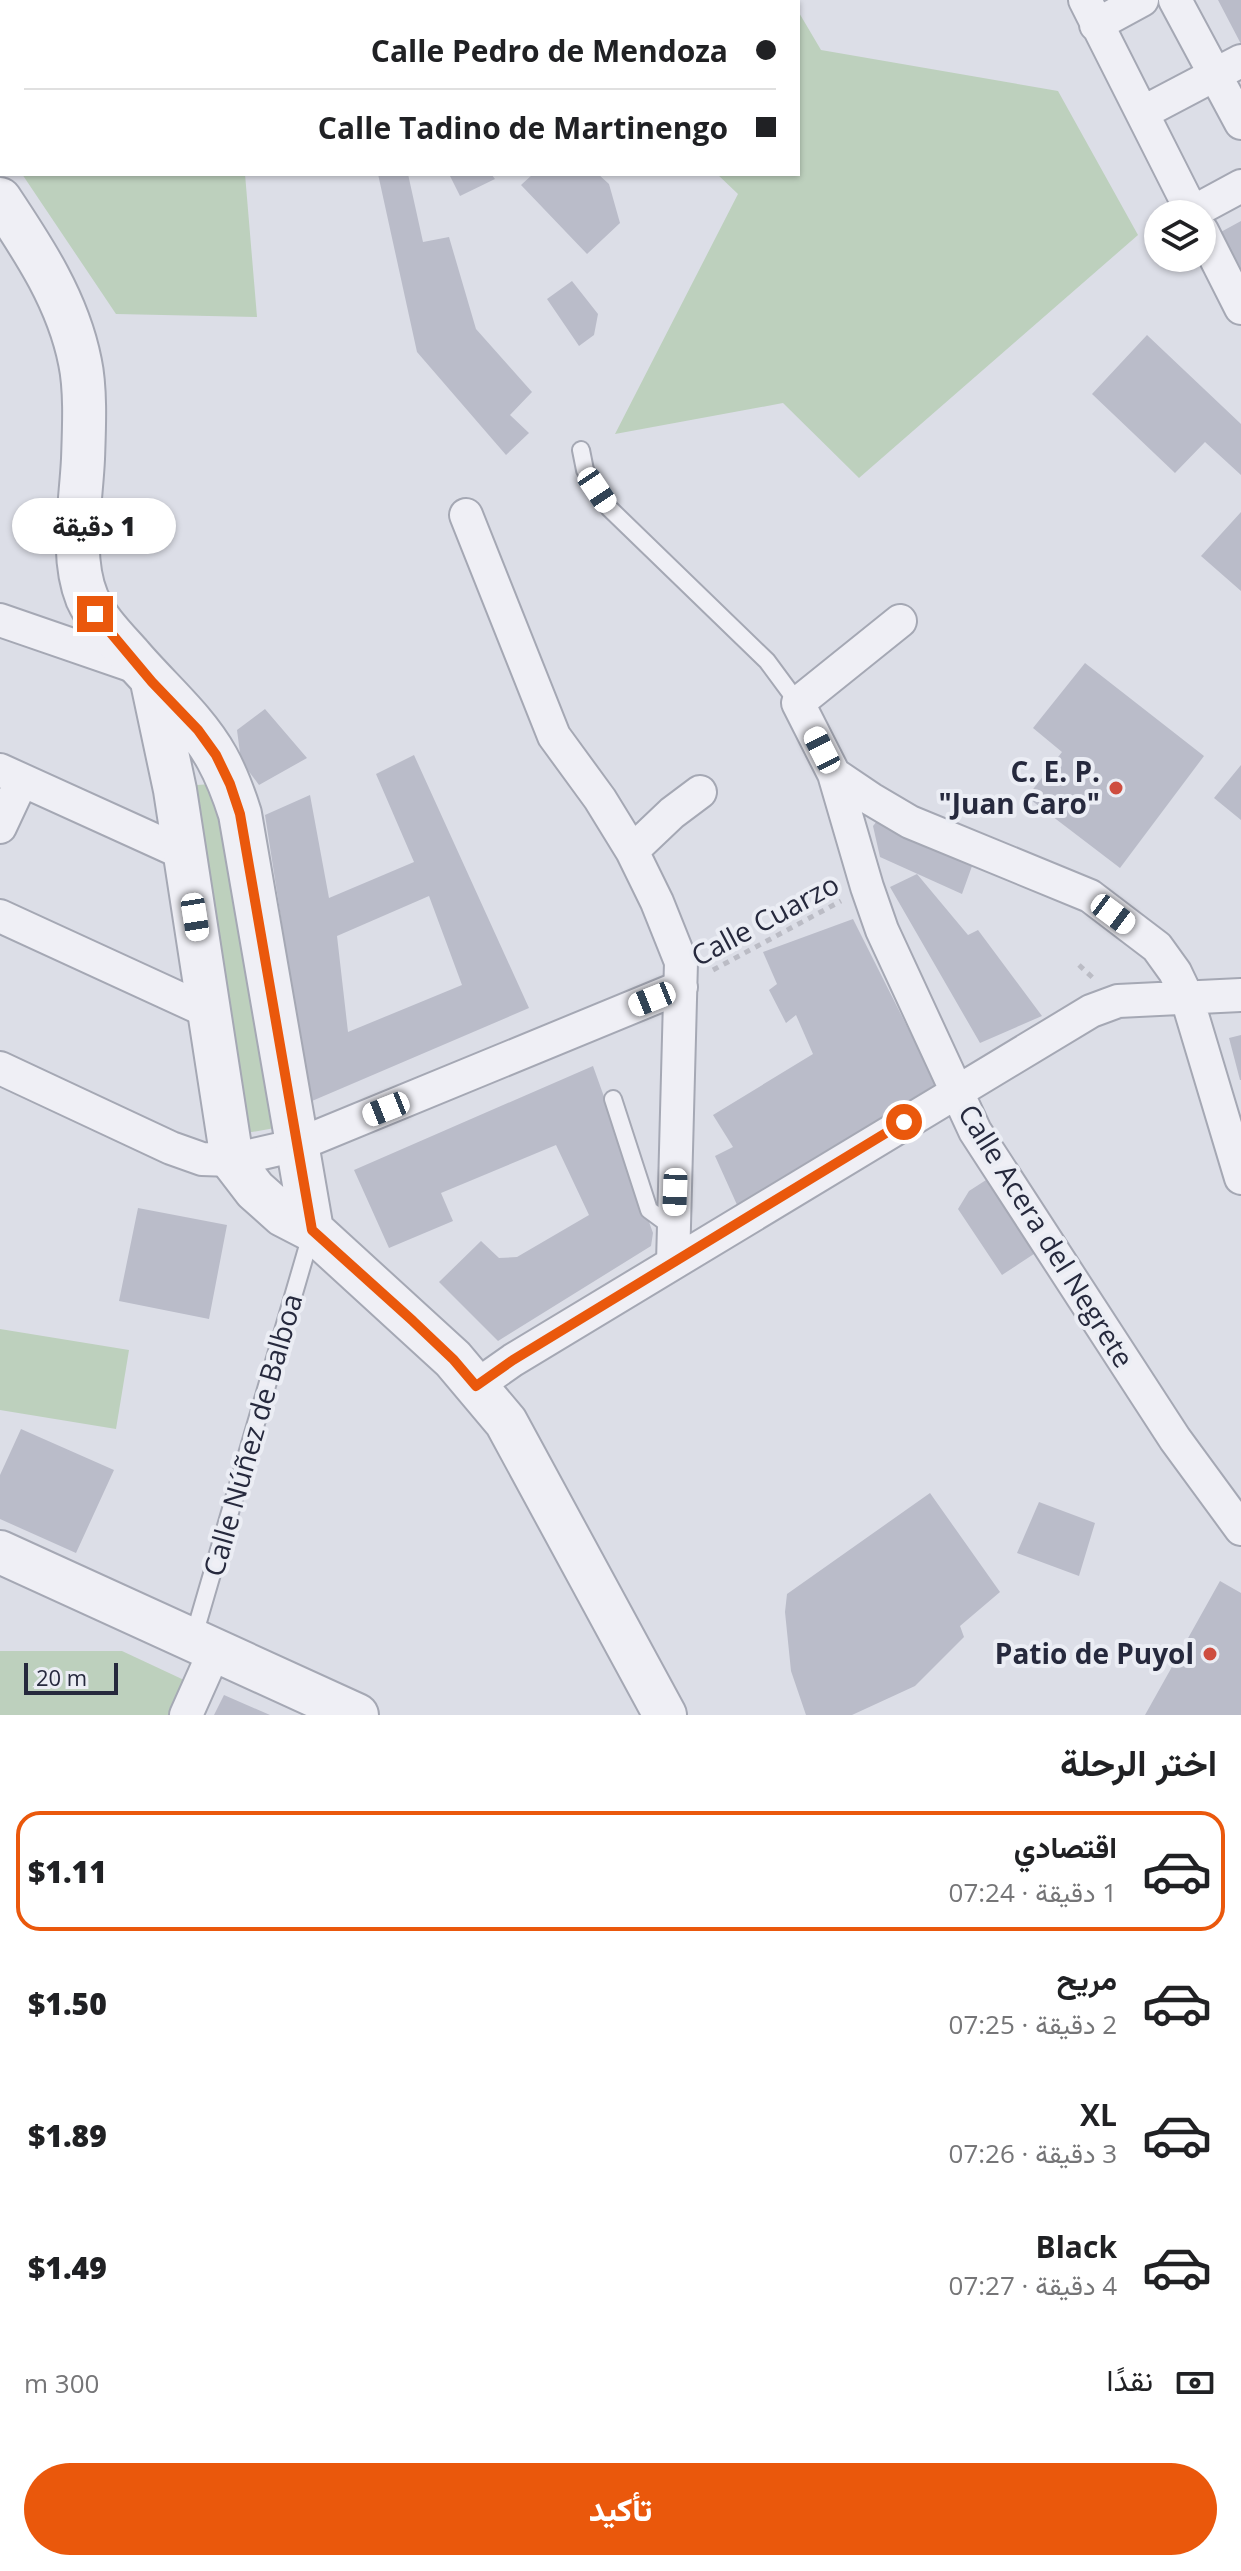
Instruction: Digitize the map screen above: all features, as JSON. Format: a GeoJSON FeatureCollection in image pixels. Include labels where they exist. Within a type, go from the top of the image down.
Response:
{"type":"FeatureCollection","features":[{"type":"Feature","properties":{"kind":"street"},"geometry":{"type":"LineString","coordinates":[[1142,0],[1091,12],[1186,200]]}},
{"type":"Feature","properties":{"kind":"street"},"geometry":{"type":"LineString","coordinates":[[1175,0],[1228,67],[1241,123]]}},
{"type":"Feature","properties":{"kind":"street"},"geometry":{"type":"LineString","coordinates":[[1142,113],[1228,67]]}},
{"type":"Feature","properties":{"kind":"street"},"geometry":{"type":"LineString","coordinates":[[1216,204],[1241,186]]}},
{"type":"Feature","properties":{"kind":"street"},"geometry":{"type":"LineString","coordinates":[[0,199],[46,271],[65,311],[81,365],[83,449],[78,554],[86,594],[95,614],[198,730],[216,755],[235,799],[312,1230]]}},
{"type":"Feature","properties":{"kind":"street"},"geometry":{"type":"LineString","coordinates":[[1216,259],[1241,308]]}},
{"type":"Feature","properties":{"kind":"street"},"geometry":{"type":"LineString","coordinates":[[466,515],[554,736],[600,799],[632,851],[681,962],[673,1263]]}},
{"type":"Feature","properties":{"kind":"street"},"geometry":{"type":"LineString","coordinates":[[0,620],[147,675]]}},
{"type":"Feature","properties":{"kind":"street"},"geometry":{"type":"LineString","coordinates":[[798,703],[900,621]]}},
{"type":"Feature","properties":{"kind":"street"},"geometry":{"type":"LineString","coordinates":[[147,675],[165,735],[232,1160],[255,1190],[283,1215],[312,1230],[453,1359],[506,1422],[658,1709]]}},
{"type":"Feature","properties":{"kind":"street","name":"Calle Acera del Negrete"},"geometry":{"type":"LineString","coordinates":[[798,703],[834,774],[882,930],[975,1131],[1166,1425],[1241,1529]]}},
{"type":"Feature","properties":{"kind":"street"},"geometry":{"type":"LineString","coordinates":[[834,774],[910,822],[1090,896],[1157,947],[1175,972],[1186,995],[1231,1112],[1241,1178]]}},
{"type":"Feature","properties":{"kind":"street"},"geometry":{"type":"LineString","coordinates":[[0,827],[11,775],[185,854]]}},
{"type":"Feature","properties":{"kind":"street"},"geometry":{"type":"LineString","coordinates":[[632,851],[672,813],[700,792]]}},
{"type":"Feature","properties":{"kind":"street"},"geometry":{"type":"LineString","coordinates":[[0,916],[209,1012]]}},
{"type":"Feature","properties":{"kind":"street"},"geometry":{"type":"LineString","coordinates":[[0,1068],[171,1148],[202,1159],[232,1160],[297,1145],[681,987]]}},
{"type":"Feature","properties":{"kind":"street"},"geometry":{"type":"LineString","coordinates":[[476,1386],[513,1360],[1091,1011],[1118,1001],[1186,995],[1241,995]]}},
{"type":"Feature","properties":{"kind":"street"},"geometry":{"type":"LineString","coordinates":[[0,1552],[357,1715]]}},
{"type":"Feature","properties":{"kind":"street"},"geometry":{"type":"LineString","coordinates":[[186,1715],[204,1645]]}},
{"type":"Feature","properties":{"kind":"lane","name":"Calle Acera del Negrete"},"geometry":{"type":"LineString","coordinates":[[581,450],[585,470],[609,508],[767,661],[798,703]]}},
{"type":"Feature","properties":{"kind":"lane"},"geometry":{"type":"LineString","coordinates":[[613,1099],[649,1210],[664,1221],[674,1222]]}},
{"type":"Feature","properties":{"kind":"lane","name":"Calle Núñez de Balboa"},"geometry":{"type":"LineString","coordinates":[[204,1645],[312,1230]]}},
{"type":"Feature","properties":{"kind":"path","name":"Calle Cuarzo"},"geometry":{"type":"LineString","coordinates":[[681,987],[867,887]]}},
{"type":"Feature","properties":{"kind":"green space"},"geometry":{"type":"Polygon","coordinates":[[[800,14],[821,50],[1058,91],[1138,235],[859,478],[783,403],[615,434],[738,194],[719,176],[800,176],[800,14]]]}},
{"type":"Feature","properties":{"kind":"green space"},"geometry":{"type":"Polygon","coordinates":[[[23,176],[245,176],[257,317],[116,314],[23,176]]]}},
{"type":"Feature","properties":{"kind":"green space"},"geometry":{"type":"Polygon","coordinates":[[[212,784],[220,792],[275,1128],[241,1134],[192,797],[197,785],[212,784]]]}},
{"type":"Feature","properties":{"kind":"green space"},"geometry":{"type":"Polygon","coordinates":[[[0,1329],[129,1350],[116,1429],[0,1410],[0,1329]]]}},
{"type":"Feature","properties":{"kind":"green space"},"geometry":{"type":"Polygon","coordinates":[[[0,1651],[122,1651],[199,1687],[184,1715],[0,1715],[0,1651]]]}},
{"type":"Feature","properties":{"kind":"building"},"geometry":{"type":"Polygon","coordinates":[[[1218,0],[1241,0],[1241,44],[1218,0]]]}},
{"type":"Feature","properties":{"kind":"building"},"geometry":{"type":"Polygon","coordinates":[[[378,176],[408,176],[423,242],[449,237],[476,329],[532,392],[510,415],[529,433],[506,455],[417,352],[378,176]]]}},
{"type":"Feature","properties":{"kind":"building"},"geometry":{"type":"Polygon","coordinates":[[[450,176],[493,176],[495,179],[460,196],[450,176]]]}},
{"type":"Feature","properties":{"kind":"building"},"geometry":{"type":"Polygon","coordinates":[[[531,176],[600,176],[609,184],[620,223],[587,254],[521,185],[531,176]]]}},
{"type":"Feature","properties":{"kind":"building"},"geometry":{"type":"Polygon","coordinates":[[[1241,221],[1241,275],[1219,233],[1241,221]]]}},
{"type":"Feature","properties":{"kind":"building"},"geometry":{"type":"Polygon","coordinates":[[[572,281],[598,314],[594,335],[579,346],[547,299],[572,281]]]}},
{"type":"Feature","properties":{"kind":"building"},"geometry":{"type":"Polygon","coordinates":[[[1147,335],[1241,424],[1241,475],[1205,442],[1175,473],[1092,394],[1147,335]]]}},
{"type":"Feature","properties":{"kind":"building"},"geometry":{"type":"Polygon","coordinates":[[[1241,512],[1241,591],[1201,556],[1241,512]]]}},
{"type":"Feature","properties":{"kind":"building"},"geometry":{"type":"Polygon","coordinates":[[[1085,663],[1204,756],[1120,868],[1027,797],[1062,752],[1033,728],[1085,663]]]}},
{"type":"Feature","properties":{"kind":"building"},"geometry":{"type":"Polygon","coordinates":[[[265,709],[307,758],[259,785],[241,761],[237,730],[265,709]]]}},
{"type":"Feature","properties":{"kind":"building"},"geometry":{"type":"Polygon","coordinates":[[[414,755],[529,1008],[305,1104],[265,815],[310,795],[329,898],[414,862],[376,774],[414,755]],[[429,896],[337,936],[348,1032],[462,985],[429,896]]]}},
{"type":"Feature","properties":{"kind":"building"},"geometry":{"type":"Polygon","coordinates":[[[1241,765],[1241,820],[1214,798],[1241,765]]]}},
{"type":"Feature","properties":{"kind":"building"},"geometry":{"type":"Polygon","coordinates":[[[881,816],[976,855],[962,894],[880,857],[873,826],[881,816]]]}},
{"type":"Feature","properties":{"kind":"building"},"geometry":{"type":"Polygon","coordinates":[[[917,874],[968,935],[978,930],[1042,1016],[980,1043],[890,887],[917,874]]]}},
{"type":"Feature","properties":{"kind":"building"},"geometry":{"type":"Polygon","coordinates":[[[853,919],[936,1084],[738,1207],[715,1156],[733,1147],[713,1115],[813,1054],[796,1015],[786,1023],[769,990],[777,984],[763,952],[853,919]]]}},
{"type":"Feature","properties":{"kind":"building"},"geometry":{"type":"Polygon","coordinates":[[[1241,1035],[1241,1080],[1240,1080],[1229,1038],[1241,1035]]]}},
{"type":"Feature","properties":{"kind":"building"},"geometry":{"type":"Polygon","coordinates":[[[593,1066],[653,1233],[651,1246],[498,1341],[439,1282],[481,1241],[499,1258],[517,1257],[589,1215],[556,1145],[441,1193],[453,1221],[389,1248],[354,1170],[593,1066]]]}},
{"type":"Feature","properties":{"kind":"building"},"geometry":{"type":"Polygon","coordinates":[[[1000,1171],[1046,1246],[1002,1275],[958,1209],[969,1191],[1000,1171]]]}},
{"type":"Feature","properties":{"kind":"building"},"geometry":{"type":"Polygon","coordinates":[[[138,1208],[227,1225],[209,1319],[119,1301],[138,1208]]]}},
{"type":"Feature","properties":{"kind":"building"},"geometry":{"type":"Polygon","coordinates":[[[21,1429],[114,1470],[76,1553],[0,1519],[0,1475],[21,1429]]]}},
{"type":"Feature","properties":{"kind":"building"},"geometry":{"type":"Polygon","coordinates":[[[930,1493],[1000,1592],[960,1626],[964,1637],[915,1686],[852,1715],[806,1715],[791,1671],[785,1612],[787,1594],[930,1493]]]}},
{"type":"Feature","properties":{"kind":"building"},"geometry":{"type":"Polygon","coordinates":[[[1039,1502],[1095,1523],[1079,1576],[1017,1553],[1039,1502]]]}},
{"type":"Feature","properties":{"kind":"building","name":"Patio de Puyol"},"geometry":{"type":"Polygon","coordinates":[[[1220,1581],[1241,1593],[1241,1715],[1145,1715],[1220,1581]]]}},
{"type":"Feature","properties":{"kind":"building"},"geometry":{"type":"Polygon","coordinates":[[[224,1695],[270,1715],[214,1715],[224,1695]]]}},
{"type":"Feature","properties":{"kind":"place","name":"C. E. P. \"Juan Caro\""},"geometry":{"type":"Point","coordinates":[1116,788]}},
{"type":"Feature","properties":{"kind":"place","name":"Patio de Puyol"},"geometry":{"type":"Point","coordinates":[1210,1654]}},
{"type":"Feature","properties":{"kind":"route"},"geometry":{"type":"LineString","coordinates":[[95,614],[152,682],[198,730],[216,755],[230,784],[240,814],[312,1230],[453,1359],[476,1386],[513,1360],[904,1122]]}}]}
